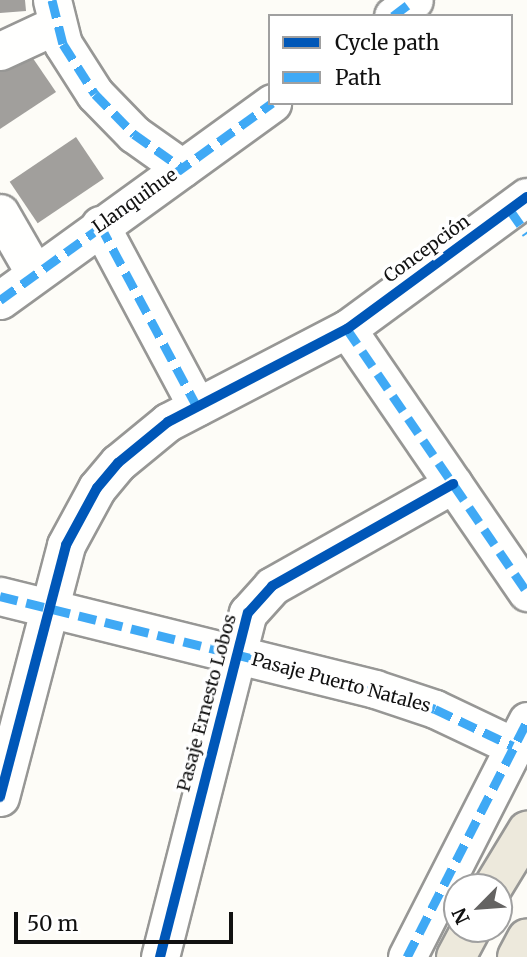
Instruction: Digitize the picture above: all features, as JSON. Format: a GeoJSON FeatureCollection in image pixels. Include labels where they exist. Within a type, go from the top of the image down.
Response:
{"type":"FeatureCollection","features":[{"type":"Feature","properties":{"kind":"main road"},"geometry":{"type":"LineString","coordinates":[[502,873],[527,831]]}},
{"type":"Feature","properties":{"kind":"main road"},"geometry":{"type":"LineString","coordinates":[[517,957],[527,938]]}},
{"type":"Feature","properties":{"kind":"street"},"geometry":{"type":"LineString","coordinates":[[396,14],[414,0]]}},
{"type":"Feature","properties":{"kind":"street"},"geometry":{"type":"LineString","coordinates":[[0,51],[54,12],[78,70],[102,101],[134,134],[182,168]]}},
{"type":"Feature","properties":{"kind":"street","name":"Llanquihue"},"geometry":{"type":"LineString","coordinates":[[0,300],[34,272],[269,105]]}},
{"type":"Feature","properties":{"kind":"street"},"geometry":{"type":"LineString","coordinates":[[0,212],[34,272]]}},
{"type":"Feature","properties":{"kind":"street","name":"Concepción"},"geometry":{"type":"LineString","coordinates":[[0,797],[66,545],[97,488],[142,441],[197,407],[347,329],[521,214]]}},
{"type":"Feature","properties":{"kind":"street"},"geometry":{"type":"LineString","coordinates":[[100,225],[197,407]]}},
{"type":"Feature","properties":{"kind":"street"},"geometry":{"type":"LineString","coordinates":[[347,329],[527,592]]}},
{"type":"Feature","properties":{"kind":"street","name":"Pasaje Ernesto Lobos"},"geometry":{"type":"LineString","coordinates":[[160,957],[235,654],[248,613],[272,586],[453,484]]}},
{"type":"Feature","properties":{"kind":"street","name":"Pasaje Puerto Natales"},"geometry":{"type":"LineString","coordinates":[[0,596],[406,698],[520,734]]}},
{"type":"Feature","properties":{"kind":"street"},"geometry":{"type":"LineString","coordinates":[[407,957],[520,734]]}},
{"type":"Feature","properties":{"kind":"building"},"geometry":{"type":"Polygon","coordinates":[[[0,0],[25,0],[26,11],[0,13],[0,0]]]}},
{"type":"Feature","properties":{"kind":"building"},"geometry":{"type":"Polygon","coordinates":[[[28,51],[56,92],[0,129],[0,69],[28,51]]]}},
{"type":"Feature","properties":{"kind":"building"},"geometry":{"type":"Polygon","coordinates":[[[76,137],[104,178],[38,223],[10,182],[76,137]]]}},
{"type":"Feature","properties":{"kind":"marked path"},"geometry":{"type":"LineString","coordinates":[[52,0],[63,44],[95,94],[134,134],[182,168]]}},
{"type":"Feature","properties":{"kind":"marked path"},"geometry":{"type":"LineString","coordinates":[[396,14],[414,0]]}},
{"type":"Feature","properties":{"kind":"marked path"},"geometry":{"type":"LineString","coordinates":[[0,300],[269,105]]}},
{"type":"Feature","properties":{"kind":"marked path"},"geometry":{"type":"LineString","coordinates":[[510,210],[527,234]]}},
{"type":"Feature","properties":{"kind":"marked path"},"geometry":{"type":"LineString","coordinates":[[100,225],[197,407]]}},
{"type":"Feature","properties":{"kind":"marked path"},"geometry":{"type":"LineString","coordinates":[[347,329],[527,592]]}},
{"type":"Feature","properties":{"kind":"marked path"},"geometry":{"type":"LineString","coordinates":[[0,596],[375,689],[435,709],[513,746]]}},
{"type":"Feature","properties":{"kind":"marked path"},"geometry":{"type":"LineString","coordinates":[[407,957],[527,721]]}},
{"type":"Feature","properties":{"kind":"cycle path"},"geometry":{"type":"LineString","coordinates":[[0,797],[66,545],[97,488],[118,463],[168,422],[347,329],[527,197]]}},
{"type":"Feature","properties":{"kind":"cycle path"},"geometry":{"type":"LineString","coordinates":[[160,957],[248,613],[272,586],[453,484]]}}]}
